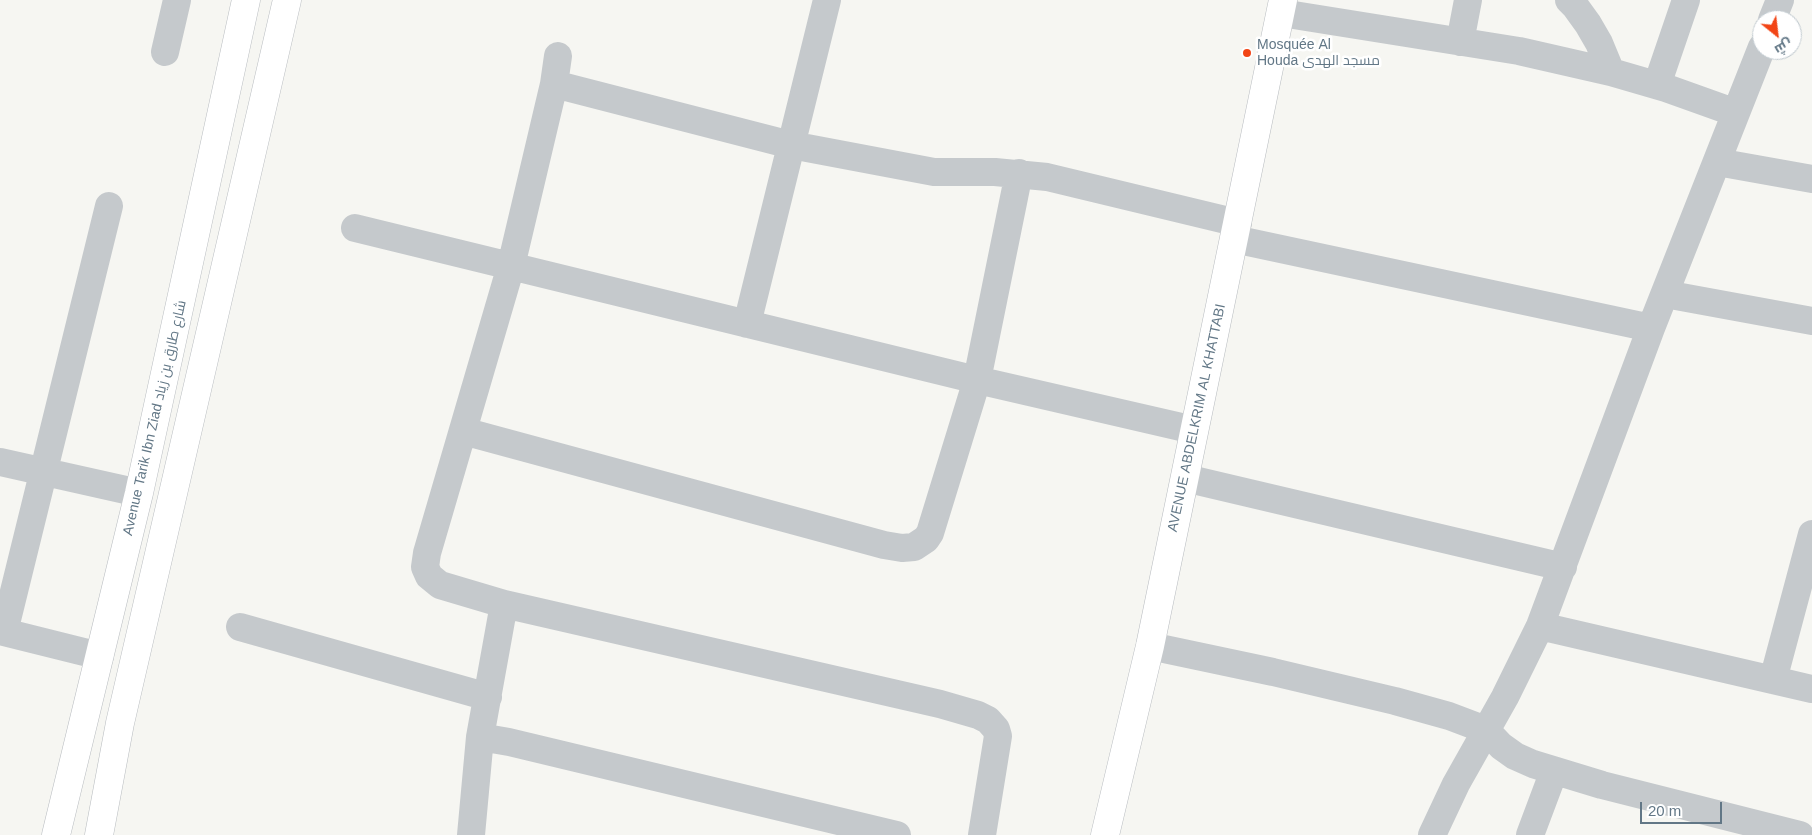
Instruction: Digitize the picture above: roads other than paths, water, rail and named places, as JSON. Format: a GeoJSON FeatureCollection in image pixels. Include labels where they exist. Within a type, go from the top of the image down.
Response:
{"type":"FeatureCollection","features":[{"type":"Feature","properties":{"kind":"main road","name":"Avenue Tarik Ibn Ziad شارع طارق بن زياد"},"geometry":{"type":"LineString","coordinates":[[56,835],[139,494],[246,0]]}},
{"type":"Feature","properties":{"kind":"main road"},"geometry":{"type":"LineString","coordinates":[[99,835],[120,723],[287,0]]}},
{"type":"Feature","properties":{"kind":"main road","name":"AVENUE ABDELKRIM AL KHATTABI"},"geometry":{"type":"LineString","coordinates":[[1105,835],[1150,646],[1282,7]]}},
{"type":"Feature","properties":{"kind":"street"},"geometry":{"type":"LineString","coordinates":[[164,52],[177,0]]}},
{"type":"Feature","properties":{"kind":"street"},"geometry":{"type":"LineString","coordinates":[[747,324],[827,0]]}},
{"type":"Feature","properties":{"kind":"street"},"geometry":{"type":"LineString","coordinates":[[1460,42],[1468,0]]}},
{"type":"Feature","properties":{"kind":"street"},"geometry":{"type":"LineString","coordinates":[[1569,0],[1576,6],[1588,24],[1599,43],[1611,72]]}},
{"type":"Feature","properties":{"kind":"street"},"geometry":{"type":"LineString","coordinates":[[1657,85],[1686,0]]}},
{"type":"Feature","properties":{"kind":"street"},"geometry":{"type":"LineString","coordinates":[[1282,7],[1460,42],[1519,50],[1657,85],[1736,113]]}},
{"type":"Feature","properties":{"kind":"street"},"geometry":{"type":"LineString","coordinates":[[558,56],[554,84],[511,266],[427,553],[426,570],[429,576],[440,585],[504,604],[940,704],[978,715],[988,720],[996,729],[998,736],[982,835]]}},
{"type":"Feature","properties":{"kind":"street"},"geometry":{"type":"LineString","coordinates":[[1432,835],[1456,784],[1509,689],[1540,626],[1651,328],[1757,60]]}},
{"type":"Feature","properties":{"kind":"street"},"geometry":{"type":"LineString","coordinates":[[554,84],[791,144],[934,172],[1019,173],[1048,178],[1236,231],[1651,328]]}},
{"type":"Feature","properties":{"kind":"street"},"geometry":{"type":"LineString","coordinates":[[1717,162],[1812,179]]}},
{"type":"Feature","properties":{"kind":"street"},"geometry":{"type":"LineString","coordinates":[[463,431],[884,545],[902,548],[914,547],[926,539],[930,532],[977,380],[1019,173]]}},
{"type":"Feature","properties":{"kind":"street"},"geometry":{"type":"LineString","coordinates":[[100,656],[2,631],[44,473],[109,206]]}},
{"type":"Feature","properties":{"kind":"street"},"geometry":{"type":"LineString","coordinates":[[355,228],[977,380],[1194,430]]}},
{"type":"Feature","properties":{"kind":"street"},"geometry":{"type":"LineString","coordinates":[[1665,294],[1812,321]]}},
{"type":"Feature","properties":{"kind":"street"},"geometry":{"type":"LineString","coordinates":[[0,462],[139,494]]}},
{"type":"Feature","properties":{"kind":"street"},"geometry":{"type":"LineString","coordinates":[[1184,478],[1563,567]]}},
{"type":"Feature","properties":{"kind":"street"},"geometry":{"type":"LineString","coordinates":[[1773,680],[1812,534]]}},
{"type":"Feature","properties":{"kind":"street"},"geometry":{"type":"LineString","coordinates":[[471,835],[480,737],[504,604]]}},
{"type":"Feature","properties":{"kind":"street"},"geometry":{"type":"LineString","coordinates":[[1540,626],[1812,689]]}},
{"type":"Feature","properties":{"kind":"street"},"geometry":{"type":"LineString","coordinates":[[240,627],[488,697]]}},
{"type":"Feature","properties":{"kind":"street"},"geometry":{"type":"LineString","coordinates":[[1150,646],[1273,672],[1449,716],[1486,730],[1501,746],[1515,756],[1554,771],[1752,829],[1800,835]]}},
{"type":"Feature","properties":{"kind":"street"},"geometry":{"type":"LineString","coordinates":[[480,737],[508,742],[897,835]]}},
{"type":"Feature","properties":{"kind":"street"},"geometry":{"type":"LineString","coordinates":[[1530,835],[1554,771]]}},
{"type":"Feature","properties":{"kind":"place","name":"Mosquée Al Houda مسجد الهدى"},"geometry":{"type":"Point","coordinates":[1247,53]}}]}
